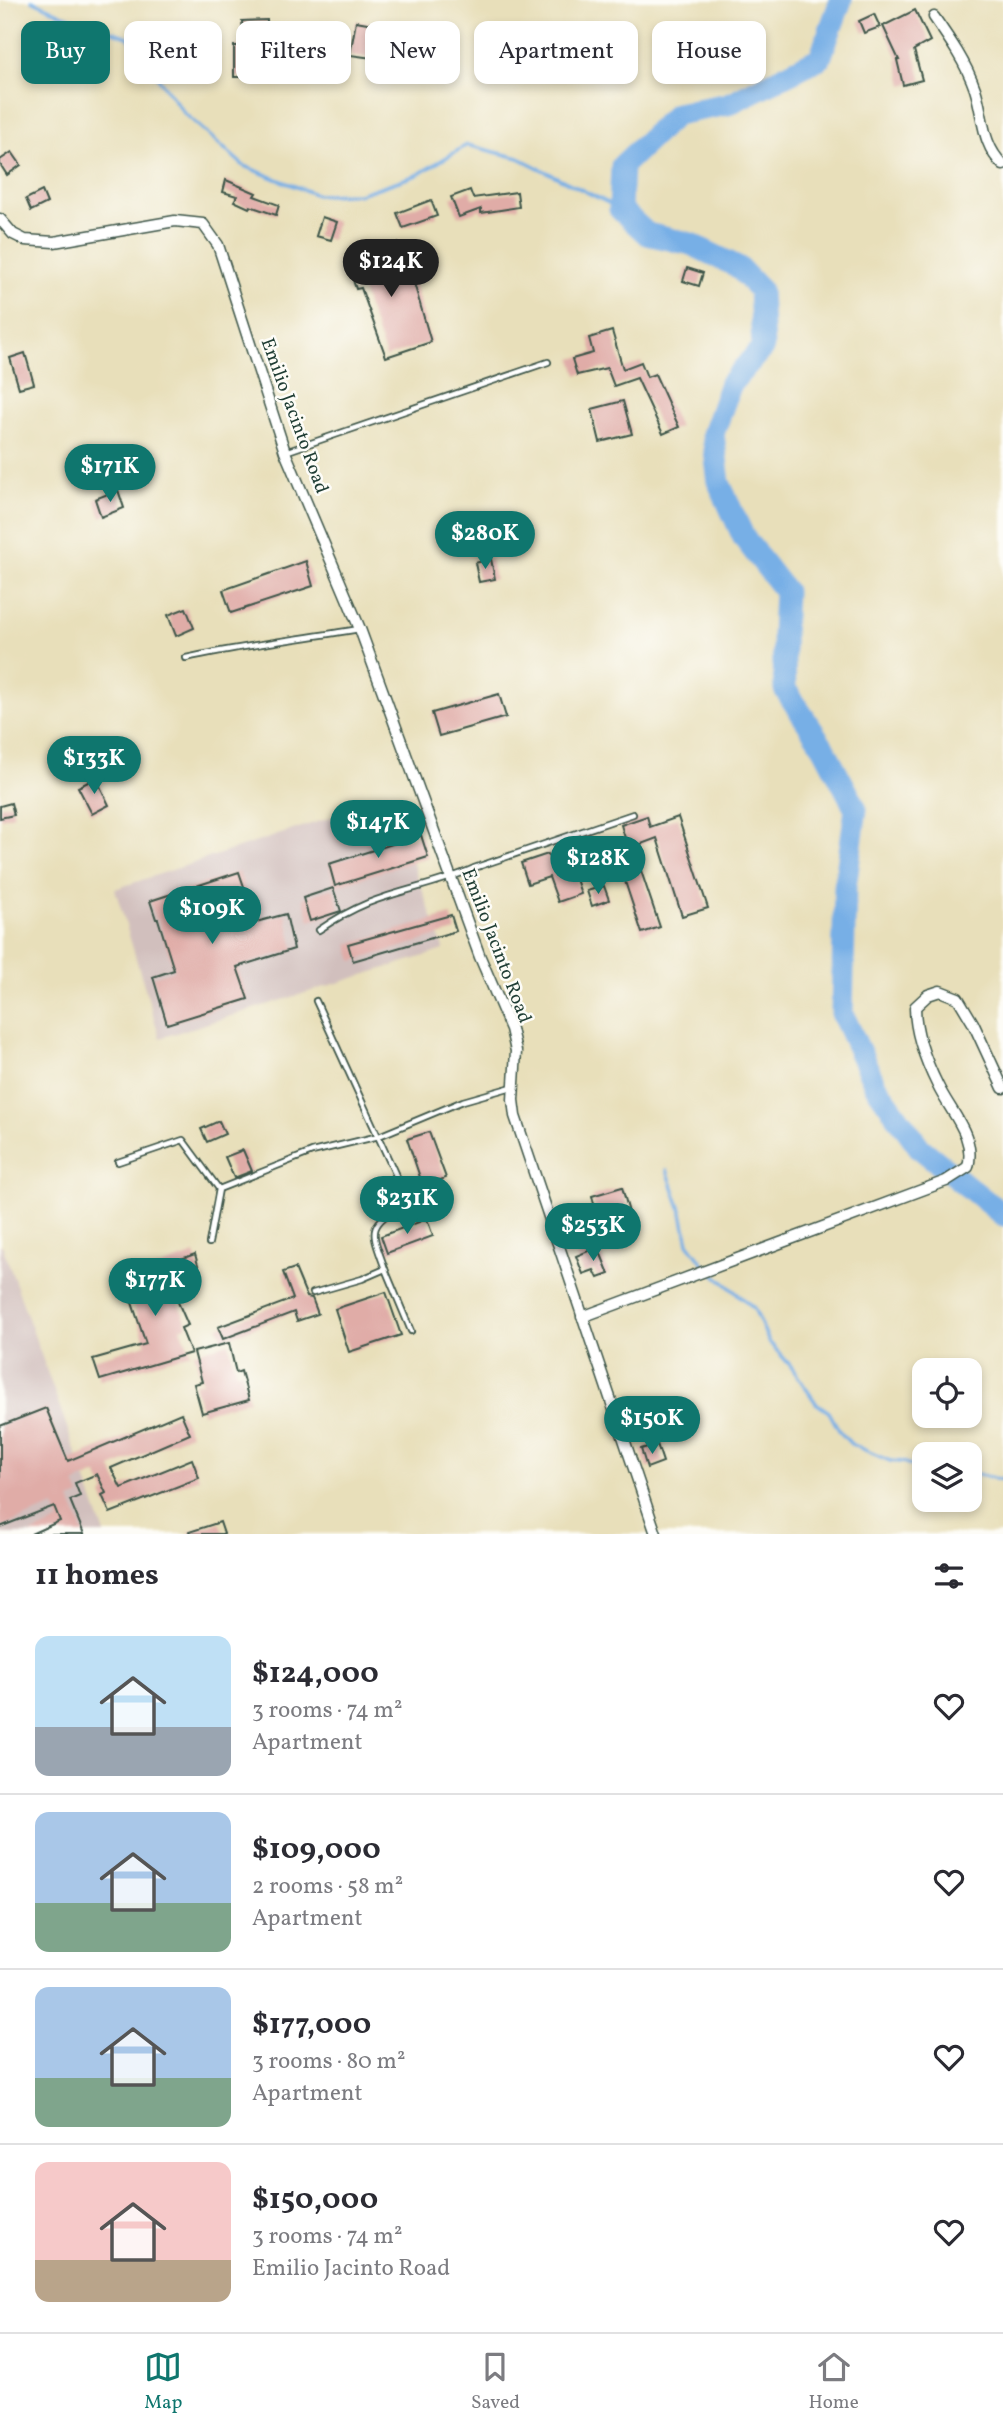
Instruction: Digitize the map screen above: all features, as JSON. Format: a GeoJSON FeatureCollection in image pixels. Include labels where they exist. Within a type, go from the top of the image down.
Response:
{"type":"FeatureCollection","features":[{"type":"Feature","properties":{"kind":"street"},"geometry":{"type":"LineString","coordinates":[[934,18],[966,66],[976,91],[988,147],[1003,165]]}},
{"type":"Feature","properties":{"kind":"street","name":"Emilio Jacinto Road"},"geometry":{"type":"LineString","coordinates":[[0,219],[13,234],[25,240],[54,242],[175,221],[203,224],[218,246],[285,452],[360,629],[480,957],[510,1029],[516,1051],[513,1087],[515,1116],[656,1534]]}},
{"type":"Feature","properties":{"kind":"street"},"geometry":{"type":"LineString","coordinates":[[582,1317],[946,1181],[968,1167],[972,1153],[964,1130],[938,1086],[915,1027],[915,1007],[928,995],[940,991],[958,998],[973,1023],[1003,1088]]}},
{"type":"Feature","properties":{"kind":"lane"},"geometry":{"type":"LineString","coordinates":[[285,452],[548,362]]}},
{"type":"Feature","properties":{"kind":"lane"},"geometry":{"type":"LineString","coordinates":[[186,658],[231,648],[360,629]]}},
{"type":"Feature","properties":{"kind":"lane"},"geometry":{"type":"LineString","coordinates":[[319,930],[341,915],[369,902],[452,879],[474,868],[633,814]]}},
{"type":"Feature","properties":{"kind":"lane"},"geometry":{"type":"LineString","coordinates":[[316,1001],[404,1193],[404,1203],[383,1217],[375,1227],[373,1235],[411,1331]]}},
{"type":"Feature","properties":{"kind":"lane"},"geometry":{"type":"LineString","coordinates":[[219,1189],[312,1152],[379,1136],[463,1101],[513,1087]]}},
{"type":"Feature","properties":{"kind":"lane"},"geometry":{"type":"LineString","coordinates":[[118,1161],[183,1140],[219,1189],[209,1243]]}},
{"type":"Feature","properties":{"kind":"lane"},"geometry":{"type":"LineString","coordinates":[[313,1293],[362,1279],[385,1269]]}},
{"type":"Feature","properties":{"kind":"shaded area"},"geometry":{"type":"Polygon","coordinates":[[[389,798],[444,950],[160,1038],[115,889],[389,798]]]}},
{"type":"Feature","properties":{"kind":"shaded area"},"geometry":{"type":"Polygon","coordinates":[[[2,1245],[105,1534],[0,1534],[2,1245]]]}},
{"type":"Feature","properties":{"kind":"building"},"geometry":{"type":"Polygon","coordinates":[[[915,10],[930,41],[914,50],[922,80],[903,85],[899,60],[883,26],[915,10]]]}},
{"type":"Feature","properties":{"kind":"building"},"geometry":{"type":"Polygon","coordinates":[[[874,14],[880,27],[864,33],[859,21],[874,14]]]}},
{"type":"Feature","properties":{"kind":"building"},"geometry":{"type":"Polygon","coordinates":[[[356,21],[365,23],[365,57],[351,55],[356,21]]]}},
{"type":"Feature","properties":{"kind":"building"},"geometry":{"type":"Polygon","coordinates":[[[236,46],[236,77],[234,77],[236,46]]]}},
{"type":"Feature","properties":{"kind":"building"},"geometry":{"type":"Polygon","coordinates":[[[12,152],[21,165],[7,175],[0,160],[12,152]]]}},
{"type":"Feature","properties":{"kind":"building"},"geometry":{"type":"Polygon","coordinates":[[[226,180],[256,193],[254,196],[279,205],[276,215],[234,201],[237,196],[223,192],[226,180]]]}},
{"type":"Feature","properties":{"kind":"building"},"geometry":{"type":"Polygon","coordinates":[[[470,190],[473,198],[517,192],[519,207],[481,213],[481,209],[459,217],[451,197],[470,190]]]}},
{"type":"Feature","properties":{"kind":"building"},"geometry":{"type":"Polygon","coordinates":[[[42,191],[47,203],[31,211],[26,199],[42,191]]]}},
{"type":"Feature","properties":{"kind":"building"},"geometry":{"type":"Polygon","coordinates":[[[431,200],[437,216],[403,228],[397,213],[431,200]]]}},
{"type":"Feature","properties":{"kind":"building"},"geometry":{"type":"Polygon","coordinates":[[[322,217],[337,222],[331,240],[316,236],[322,217]]]}},
{"type":"Feature","properties":{"kind":"building"},"geometry":{"type":"Polygon","coordinates":[[[398,243],[412,276],[431,342],[386,357],[361,288],[356,289],[347,261],[398,243]]]}},
{"type":"Feature","properties":{"kind":"building"},"geometry":{"type":"Polygon","coordinates":[[[687,268],[703,273],[699,286],[683,281],[687,268]]]}},
{"type":"Feature","properties":{"kind":"building"},"geometry":{"type":"Polygon","coordinates":[[[612,331],[623,369],[641,362],[647,377],[655,374],[679,427],[663,434],[637,378],[614,386],[607,368],[577,375],[572,359],[593,353],[589,338],[612,331]]]}},
{"type":"Feature","properties":{"kind":"building"},"geometry":{"type":"Polygon","coordinates":[[[25,353],[34,384],[19,388],[10,358],[25,353]]]}},
{"type":"Feature","properties":{"kind":"building"},"geometry":{"type":"Polygon","coordinates":[[[623,401],[632,434],[600,442],[592,409],[623,401]]]}},
{"type":"Feature","properties":{"kind":"building"},"geometry":{"type":"Polygon","coordinates":[[[118,490],[124,508],[101,517],[95,499],[118,490]]]}},
{"type":"Feature","properties":{"kind":"building"},"geometry":{"type":"Polygon","coordinates":[[[491,559],[495,579],[479,582],[475,563],[491,559]]]}},
{"type":"Feature","properties":{"kind":"building"},"geometry":{"type":"Polygon","coordinates":[[[306,561],[313,586],[231,613],[223,590],[306,561]]]}},
{"type":"Feature","properties":{"kind":"building"},"geometry":{"type":"Polygon","coordinates":[[[186,608],[194,628],[176,636],[168,615],[186,608]]]}},
{"type":"Feature","properties":{"kind":"building"},"geometry":{"type":"Polygon","coordinates":[[[499,694],[506,717],[439,736],[432,713],[499,694]]]}},
{"type":"Feature","properties":{"kind":"building"},"geometry":{"type":"Polygon","coordinates":[[[96,778],[109,805],[92,814],[78,787],[96,778]]]}},
{"type":"Feature","properties":{"kind":"building"},"geometry":{"type":"Polygon","coordinates":[[[11,803],[14,815],[0,818],[0,806],[11,803]]]}},
{"type":"Feature","properties":{"kind":"building"},"geometry":{"type":"Polygon","coordinates":[[[647,816],[650,827],[678,817],[708,908],[682,916],[657,838],[633,847],[660,927],[642,933],[612,842],[625,838],[621,825],[647,816]]]}},
{"type":"Feature","properties":{"kind":"building"},"geometry":{"type":"Polygon","coordinates":[[[421,835],[428,857],[335,886],[329,864],[421,835]]]}},
{"type":"Feature","properties":{"kind":"building"},"geometry":{"type":"Polygon","coordinates":[[[548,854],[551,862],[560,859],[567,879],[575,876],[581,894],[558,902],[549,877],[528,884],[521,863],[548,854]]]}},
{"type":"Feature","properties":{"kind":"building"},"geometry":{"type":"Polygon","coordinates":[[[239,872],[256,922],[286,914],[294,949],[237,967],[248,999],[167,1024],[153,977],[174,970],[150,901],[239,872]]]}},
{"type":"Feature","properties":{"kind":"building"},"geometry":{"type":"Polygon","coordinates":[[[604,886],[609,900],[592,906],[587,891],[604,886]]]}},
{"type":"Feature","properties":{"kind":"building"},"geometry":{"type":"Polygon","coordinates":[[[333,888],[341,911],[310,921],[303,898],[333,888]]]}},
{"type":"Feature","properties":{"kind":"building"},"geometry":{"type":"Polygon","coordinates":[[[451,915],[456,931],[353,961],[348,944],[451,915]]]}},
{"type":"Feature","properties":{"kind":"building"},"geometry":{"type":"Polygon","coordinates":[[[219,1121],[225,1134],[207,1142],[201,1129],[219,1121]]]}},
{"type":"Feature","properties":{"kind":"building"},"geometry":{"type":"Polygon","coordinates":[[[429,1132],[446,1178],[423,1186],[407,1139],[429,1132]]]}},
{"type":"Feature","properties":{"kind":"building"},"geometry":{"type":"Polygon","coordinates":[[[243,1150],[252,1171],[234,1178],[225,1157],[243,1150]]]}},
{"type":"Feature","properties":{"kind":"building"},"geometry":{"type":"Polygon","coordinates":[[[622,1187],[631,1220],[600,1228],[592,1196],[622,1187]]]}},
{"type":"Feature","properties":{"kind":"building"},"geometry":{"type":"Polygon","coordinates":[[[576,1218],[581,1231],[566,1236],[562,1223],[576,1218]]]}},
{"type":"Feature","properties":{"kind":"building"},"geometry":{"type":"Polygon","coordinates":[[[427,1219],[433,1236],[387,1253],[381,1236],[427,1219]]]}},
{"type":"Feature","properties":{"kind":"building"},"geometry":{"type":"Polygon","coordinates":[[[598,1247],[609,1274],[598,1278],[594,1270],[583,1274],[576,1256],[598,1247]]]}},
{"type":"Feature","properties":{"kind":"building"},"geometry":{"type":"Polygon","coordinates":[[[195,1254],[201,1276],[183,1282],[188,1297],[177,1300],[188,1325],[181,1328],[191,1353],[100,1380],[93,1359],[146,1344],[124,1279],[195,1254]]]}},
{"type":"Feature","properties":{"kind":"building"},"geometry":{"type":"Polygon","coordinates":[[[295,1268],[307,1297],[312,1298],[318,1314],[297,1321],[294,1312],[223,1339],[218,1327],[293,1299],[283,1272],[295,1268]]]}},
{"type":"Feature","properties":{"kind":"building"},"geometry":{"type":"Polygon","coordinates":[[[386,1292],[401,1335],[349,1352],[335,1309],[386,1292]]]}},
{"type":"Feature","properties":{"kind":"building"},"geometry":{"type":"Polygon","coordinates":[[[229,1343],[236,1373],[241,1371],[249,1400],[202,1413],[194,1384],[202,1382],[194,1352],[229,1343]]]}},
{"type":"Feature","properties":{"kind":"building"},"geometry":{"type":"Polygon","coordinates":[[[46,1408],[68,1461],[181,1413],[190,1434],[111,1468],[121,1488],[192,1459],[199,1478],[110,1513],[102,1495],[106,1493],[97,1474],[75,1483],[80,1496],[70,1500],[84,1534],[31,1534],[60,1521],[54,1506],[0,1527],[0,1426],[46,1408]]]}},
{"type":"Feature","properties":{"kind":"building"},"geometry":{"type":"Polygon","coordinates":[[[657,1444],[663,1462],[647,1468],[641,1449],[657,1444]]]}},
{"type":"Feature","properties":{"kind":"building"},"geometry":{"type":"Polygon","coordinates":[[[220,1522],[224,1534],[189,1532],[220,1522]]]}},
{"type":"Feature","properties":{"kind":"waterway"},"geometry":{"type":"LineString","coordinates":[[32,0],[63,15],[128,37],[184,113],[244,166],[317,195],[359,194],[417,175],[467,145],[519,158],[620,209]]}},
{"type":"Feature","properties":{"kind":"waterway"},"geometry":{"type":"LineString","coordinates":[[841,0],[820,58],[728,104],[676,114],[622,166],[620,209],[647,234],[691,244],[738,267],[760,290],[763,347],[731,383],[713,434],[719,483],[744,538],[785,591],[785,689],[824,748],[856,809],[845,887],[842,1013],[875,1085],[920,1148],[1003,1215]]}},
{"type":"Feature","properties":{"kind":"waterway"},"geometry":{"type":"LineString","coordinates":[[667,1170],[682,1213],[688,1243],[706,1267],[754,1308],[769,1342],[790,1365],[816,1403],[829,1412],[840,1432],[851,1444],[890,1461],[912,1466]]}},
{"type":"Feature","properties":{"kind":"waterway"},"geometry":{"type":"LineString","coordinates":[[982,1476],[1003,1480]]}}]}
